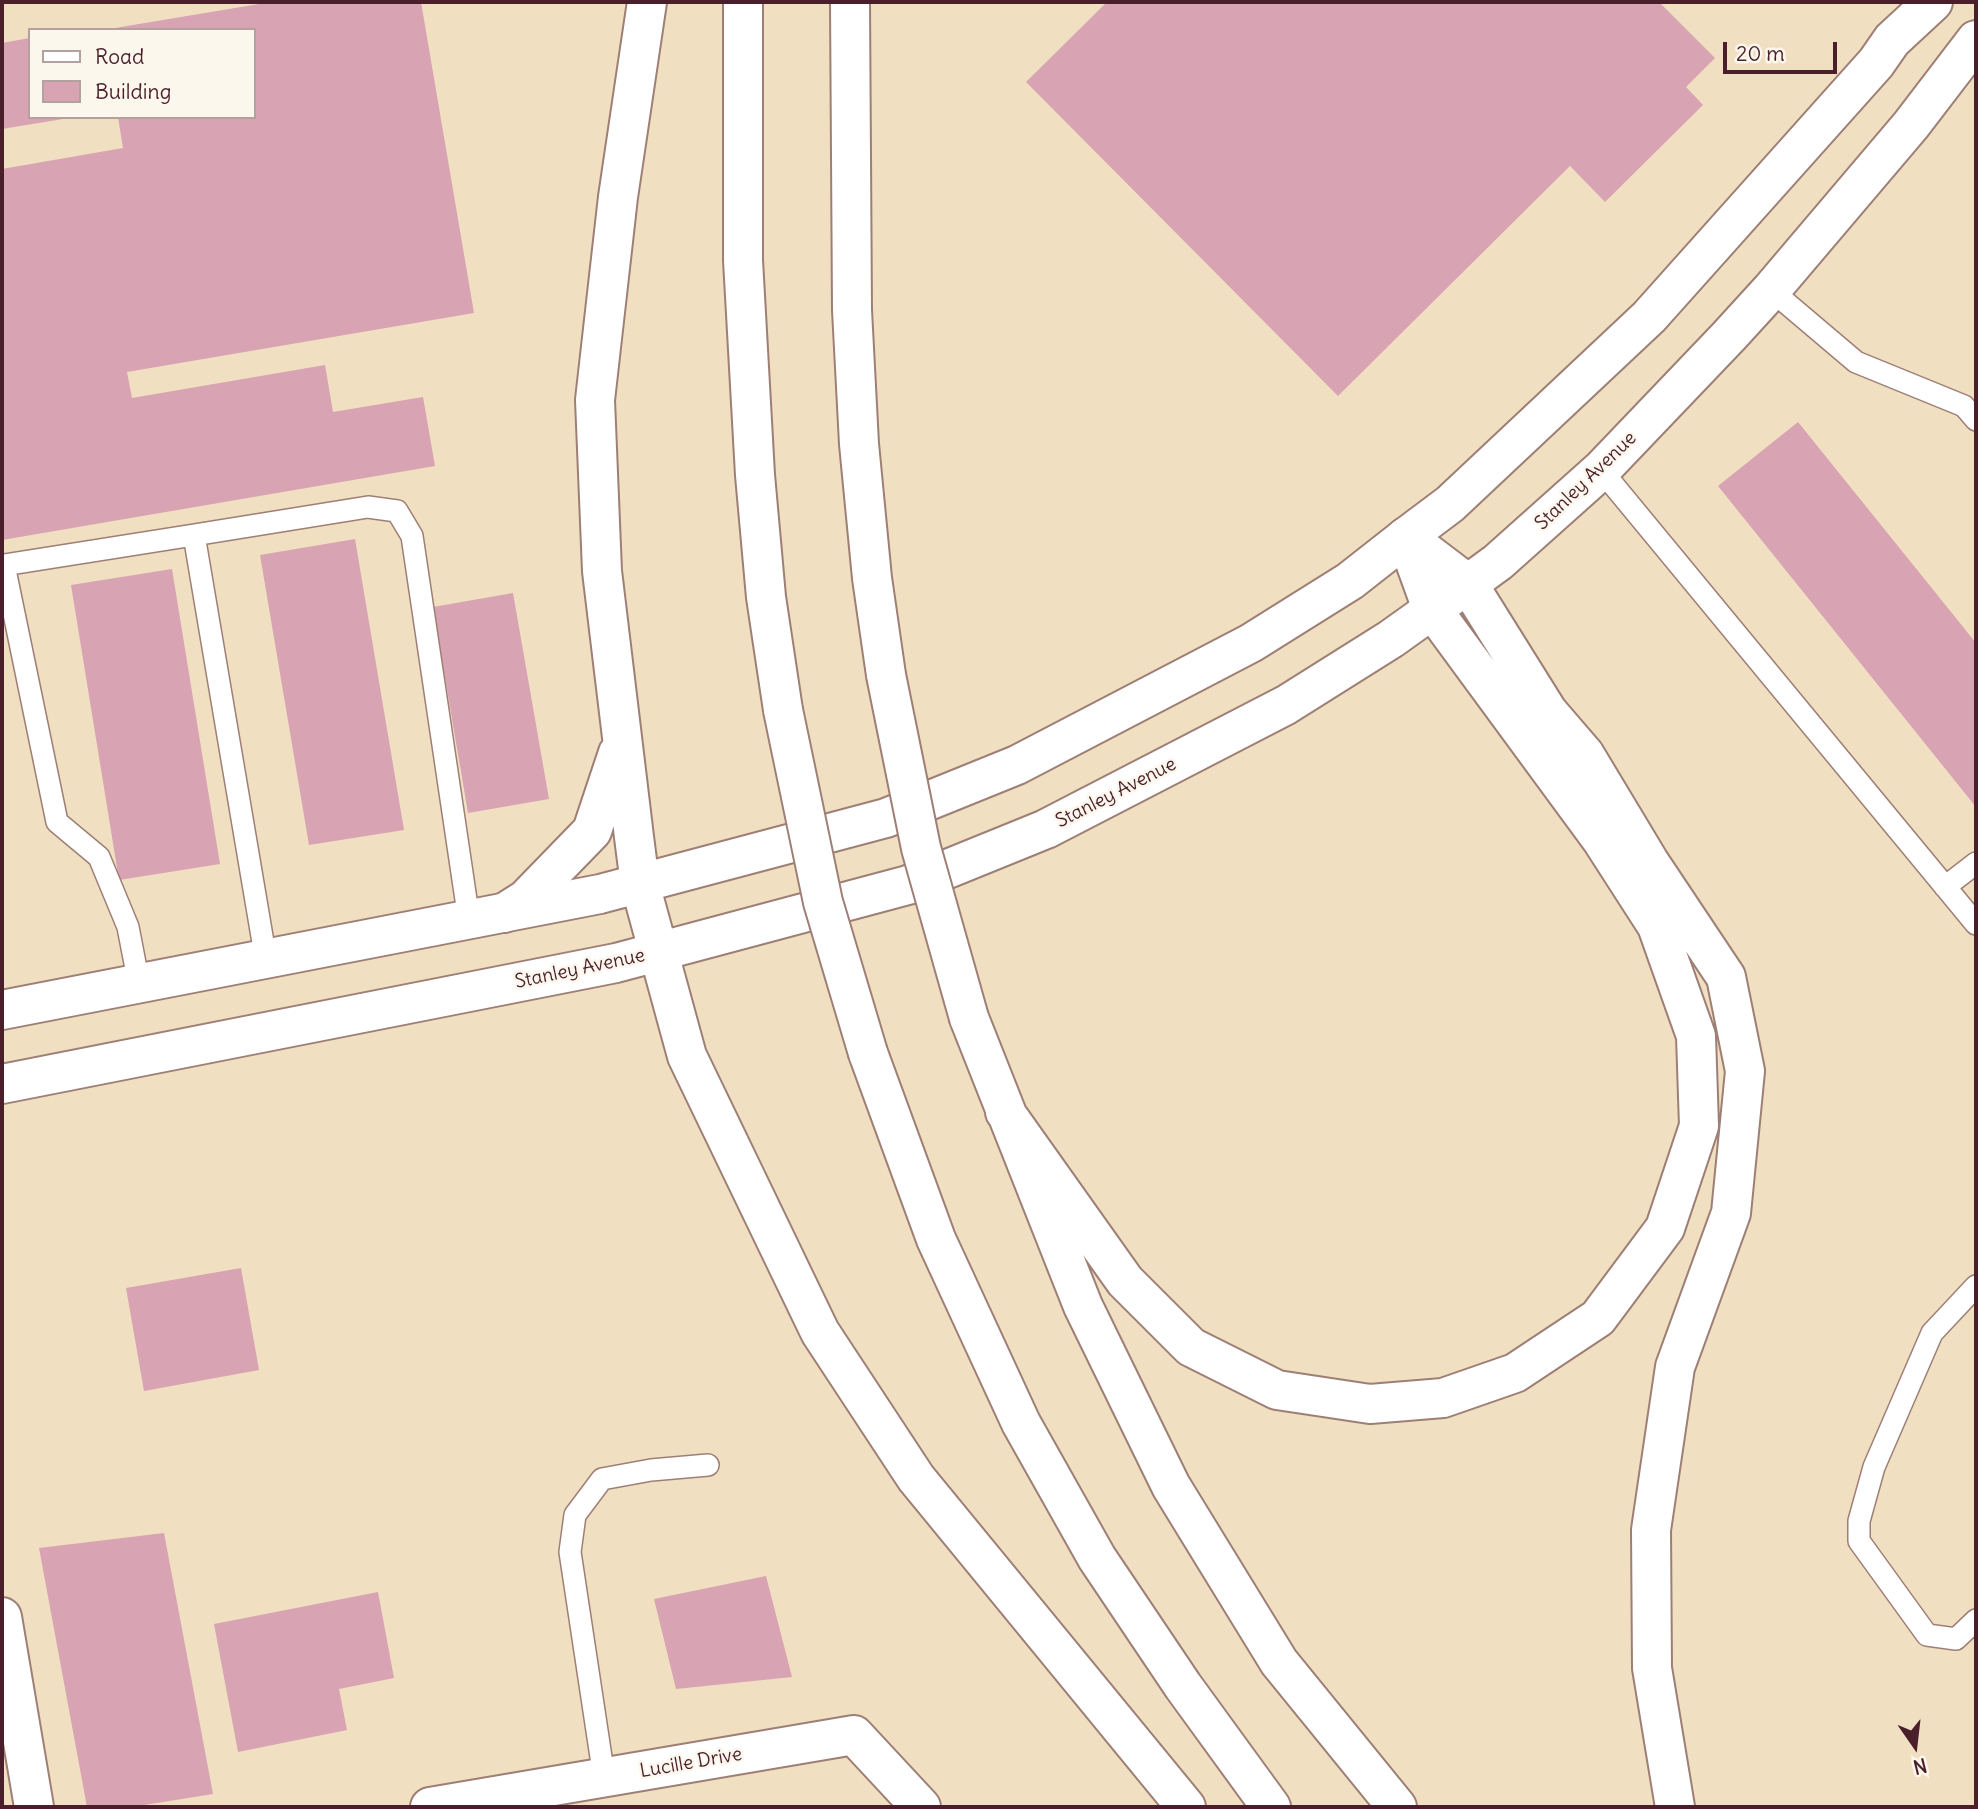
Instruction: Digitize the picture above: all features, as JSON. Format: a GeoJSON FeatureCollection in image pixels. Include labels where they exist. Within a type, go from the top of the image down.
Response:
{"type":"FeatureCollection","features":[{"type":"Feature","properties":{"kind":"main road"},"geometry":{"type":"LineString","coordinates":[[647,2],[618,197],[595,400],[602,571],[640,884],[687,1056],[820,1332],[916,1478],[1186,1807]]}},
{"type":"Feature","properties":{"kind":"main road"},"geometry":{"type":"LineString","coordinates":[[743,2],[743,260],[755,475],[766,597],[783,710],[823,902],[868,1053],[936,1239],[1021,1423],[1097,1558],[1183,1686],[1270,1807]]}},
{"type":"Feature","properties":{"kind":"main road"},"geometry":{"type":"LineString","coordinates":[[850,2],[852,310],[859,444],[872,578],[886,675],[921,848],[969,1018],[1083,1306],[1171,1486],[1279,1662],[1397,1807]]}},
{"type":"Feature","properties":{"kind":"main road"},"geometry":{"type":"LineString","coordinates":[[2,1010],[600,894],[886,818],[1017,765],[1251,643],[1350,581],[1450,504],[1649,317],[1876,63],[1892,40],[1933,2]]}},
{"type":"Feature","properties":{"kind":"main road","name":"Stanley Avenue"},"geometry":{"type":"LineString","coordinates":[[2,1084],[616,963],[908,885],[1046,829],[1286,705],[1391,639],[1468,584],[1508,554],[1601,470],[1771,290],[1912,125],[1976,40]]}},
{"type":"Feature","properties":{"kind":"main road"},"geometry":{"type":"LineString","coordinates":[[1005,1112],[1125,1281],[1191,1347],[1278,1390],[1370,1404],[1443,1398],[1515,1373],[1598,1318],[1665,1228],[1699,1126],[1696,1035],[1657,926],[1601,839],[1433,609],[1406,537]]}},
{"type":"Feature","properties":{"kind":"main road"},"geometry":{"type":"LineString","coordinates":[[1406,537],[1468,584],[1548,712],[1585,755],[1650,863],[1726,977],[1745,1071],[1731,1213],[1675,1367],[1651,1530],[1652,1668],[1675,1807]]}},
{"type":"Feature","properties":{"kind":"main road"},"geometry":{"type":"LineString","coordinates":[[486,917],[526,899],[592,831],[621,744]]}},
{"type":"Feature","properties":{"kind":"main road"},"geometry":{"type":"LineString","coordinates":[[3,1629],[34,1807]]}},
{"type":"Feature","properties":{"kind":"main road","name":"Lucille Drive"},"geometry":{"type":"LineString","coordinates":[[430,1807],[854,1735],[921,1807]]}},
{"type":"Feature","properties":{"kind":"lane"},"geometry":{"type":"LineString","coordinates":[[1771,290],[1856,362],[1964,405],[1976,421]]}},
{"type":"Feature","properties":{"kind":"lane"},"geometry":{"type":"LineString","coordinates":[[1601,470],[1976,924]]}},
{"type":"Feature","properties":{"kind":"lane"},"geometry":{"type":"LineString","coordinates":[[139,984],[128,927],[99,858],[57,822],[3,565],[368,507],[397,511],[412,536],[486,917]]}},
{"type":"Feature","properties":{"kind":"lane"},"geometry":{"type":"LineString","coordinates":[[194,535],[265,960]]}},
{"type":"Feature","properties":{"kind":"lane"},"geometry":{"type":"LineString","coordinates":[[1945,887],[1976,863]]}},
{"type":"Feature","properties":{"kind":"lane"},"geometry":{"type":"LineString","coordinates":[[1976,1286],[1932,1333],[1874,1466],[1859,1521],[1859,1541],[1927,1635],[1956,1639],[1976,1620]]}},
{"type":"Feature","properties":{"kind":"lane"},"geometry":{"type":"LineString","coordinates":[[604,1777],[570,1552],[575,1516],[602,1479],[651,1470],[708,1465]]}},
{"type":"Feature","properties":{"kind":"building"},"geometry":{"type":"Polygon","coordinates":[[[271,2],[421,2],[474,313],[127,372],[132,398],[325,365],[333,412],[423,397],[435,466],[2,540],[2,169],[123,148],[118,119],[256,119],[256,28],[115,28],[271,2]]]}},
{"type":"Feature","properties":{"kind":"building"},"geometry":{"type":"Polygon","coordinates":[[[1107,2],[1659,2],[1715,58],[1686,87],[1703,105],[1605,202],[1570,166],[1338,396],[1026,82],[1107,2]]]}},
{"type":"Feature","properties":{"kind":"building"},"geometry":{"type":"Polygon","coordinates":[[[28,38],[28,119],[63,119],[2,129],[2,43],[28,38]]]}},
{"type":"Feature","properties":{"kind":"building"},"geometry":{"type":"Polygon","coordinates":[[[1798,422],[1976,643],[1976,807],[1718,486],[1798,422]]]}},
{"type":"Feature","properties":{"kind":"building"},"geometry":{"type":"Polygon","coordinates":[[[355,539],[404,830],[309,845],[260,555],[355,539]]]}},
{"type":"Feature","properties":{"kind":"building"},"geometry":{"type":"Polygon","coordinates":[[[172,569],[220,864],[119,880],[71,585],[172,569]]]}},
{"type":"Feature","properties":{"kind":"building"},"geometry":{"type":"Polygon","coordinates":[[[513,593],[549,799],[468,813],[433,607],[513,593]]]}},
{"type":"Feature","properties":{"kind":"building"},"geometry":{"type":"Polygon","coordinates":[[[241,1268],[259,1370],[144,1391],[126,1288],[241,1268]]]}},
{"type":"Feature","properties":{"kind":"building"},"geometry":{"type":"Polygon","coordinates":[[[164,1533],[213,1794],[132,1807],[87,1807],[39,1548],[164,1533]]]}},
{"type":"Feature","properties":{"kind":"building"},"geometry":{"type":"Polygon","coordinates":[[[766,1576],[792,1677],[676,1689],[654,1599],[766,1576]]]}},
{"type":"Feature","properties":{"kind":"building"},"geometry":{"type":"Polygon","coordinates":[[[378,1592],[394,1678],[339,1689],[347,1730],[238,1752],[214,1624],[378,1592]]]}}]}
